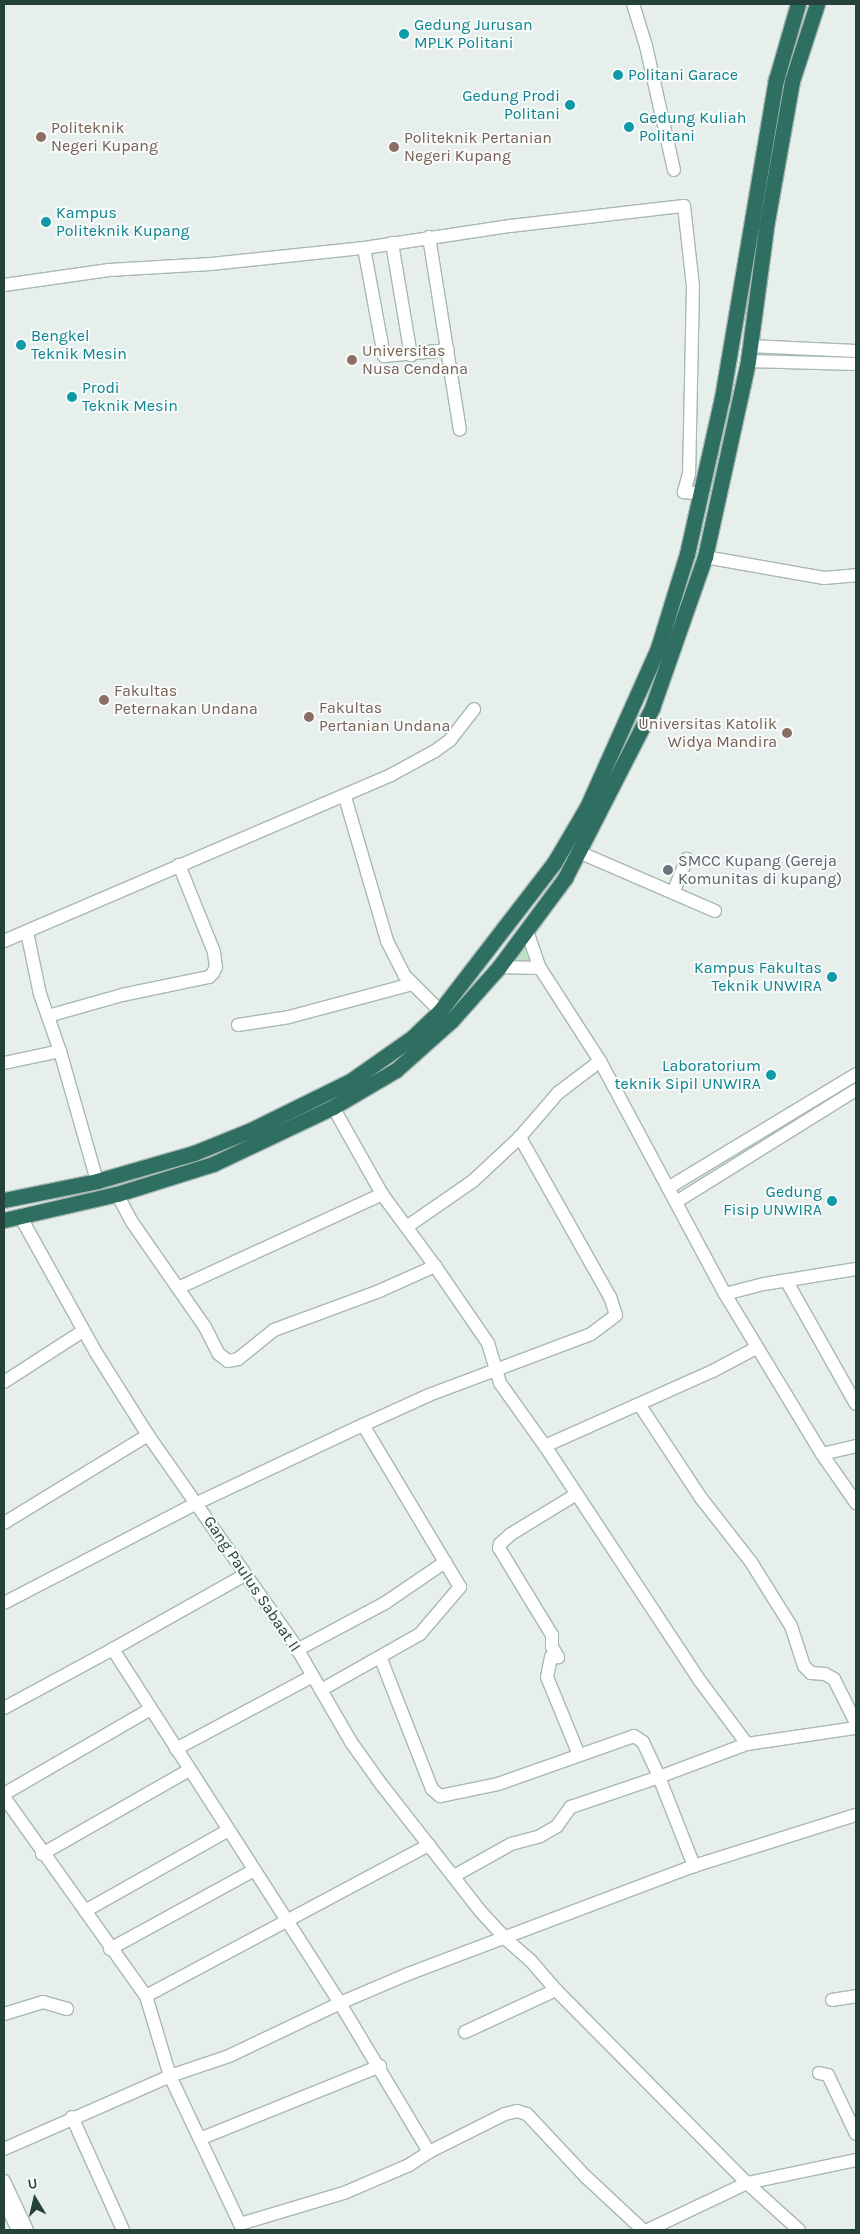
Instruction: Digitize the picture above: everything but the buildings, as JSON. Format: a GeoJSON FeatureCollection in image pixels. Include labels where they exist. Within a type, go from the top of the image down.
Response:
{"type":"FeatureCollection","features":[{"type":"Feature","properties":{"kind":"highway"},"geometry":{"type":"LineString","coordinates":[[4,1220],[117,1194],[213,1164],[333,1107],[396,1070],[451,1021],[499,967],[527,931],[581,853],[594,810],[658,648],[687,554],[702,494],[736,323],[776,80],[798,4]]}},
{"type":"Feature","properties":{"kind":"highway"},"geometry":{"type":"LineString","coordinates":[[4,1200],[97,1181],[194,1153],[318,1098],[385,1058],[440,1011],[537,889],[594,810],[652,708],[705,557],[748,361],[792,82],[816,4]]}},
{"type":"Feature","properties":{"kind":"highway"},"geometry":{"type":"LineString","coordinates":[[687,554],[705,557]]}},
{"type":"Feature","properties":{"kind":"street"},"geometry":{"type":"LineString","coordinates":[[633,4],[646,46],[674,170]]}},
{"type":"Feature","properties":{"kind":"street"},"geometry":{"type":"LineString","coordinates":[[4,285],[109,270],[211,264],[364,248],[684,206],[693,286],[689,457],[684,492],[702,494]]}},
{"type":"Feature","properties":{"kind":"street"},"geometry":{"type":"LineString","coordinates":[[429,238],[460,430]]}},
{"type":"Feature","properties":{"kind":"street"},"geometry":{"type":"LineString","coordinates":[[392,243],[410,355]]}},
{"type":"Feature","properties":{"kind":"street"},"geometry":{"type":"LineString","coordinates":[[364,248],[382,352],[388,357],[448,350]]}},
{"type":"Feature","properties":{"kind":"street"},"geometry":{"type":"LineString","coordinates":[[749,346],[856,351]]}},
{"type":"Feature","properties":{"kind":"street"},"geometry":{"type":"LineString","coordinates":[[748,361],[856,364]]}},
{"type":"Feature","properties":{"kind":"street"},"geometry":{"type":"LineString","coordinates":[[705,557],[824,578],[856,575]]}},
{"type":"Feature","properties":{"kind":"street"},"geometry":{"type":"LineString","coordinates":[[4,941],[228,843],[346,797],[436,751],[450,740],[474,709]]}},
{"type":"Feature","properties":{"kind":"street"},"geometry":{"type":"LineString","coordinates":[[346,797],[376,909],[398,964],[412,984],[440,1011]]}},
{"type":"Feature","properties":{"kind":"street"},"geometry":{"type":"LineString","coordinates":[[581,853],[715,911]]}},
{"type":"Feature","properties":{"kind":"street"},"geometry":{"type":"LineString","coordinates":[[673,893],[687,859]]}},
{"type":"Feature","properties":{"kind":"street"},"geometry":{"type":"LineString","coordinates":[[48,1016],[122,995],[209,978],[216,967],[214,952],[179,865]]}},
{"type":"Feature","properties":{"kind":"street"},"geometry":{"type":"LineString","coordinates":[[527,931],[540,968],[600,1061],[756,1348],[822,1454],[856,1503]]}},
{"type":"Feature","properties":{"kind":"street"},"geometry":{"type":"LineString","coordinates":[[27,932],[48,1016],[60,1051],[97,1181]]}},
{"type":"Feature","properties":{"kind":"street"},"geometry":{"type":"LineString","coordinates":[[499,967],[540,968]]}},
{"type":"Feature","properties":{"kind":"street"},"geometry":{"type":"LineString","coordinates":[[238,1025],[289,1017],[412,984]]}},
{"type":"Feature","properties":{"kind":"street"},"geometry":{"type":"LineString","coordinates":[[4,1063],[60,1051]]}},
{"type":"Feature","properties":{"kind":"street"},"geometry":{"type":"LineString","coordinates":[[408,1226],[473,1181],[520,1137],[558,1093],[600,1061]]}},
{"type":"Feature","properties":{"kind":"street"},"geometry":{"type":"LineString","coordinates":[[668,1188],[856,1074]]}},
{"type":"Feature","properties":{"kind":"street"},"geometry":{"type":"LineString","coordinates":[[676,1202],[776,1138],[856,1090]]}},
{"type":"Feature","properties":{"kind":"street"},"geometry":{"type":"LineString","coordinates":[[333,1107],[382,1194],[408,1226],[488,1343],[495,1372],[700,1681],[747,1744]]}},
{"type":"Feature","properties":{"kind":"street"},"geometry":{"type":"LineString","coordinates":[[769,1126],[776,1138]]}},
{"type":"Feature","properties":{"kind":"street"},"geometry":{"type":"LineString","coordinates":[[4,1603],[197,1502],[430,1395],[495,1372],[591,1334],[616,1315],[610,1297],[520,1137]]}},
{"type":"Feature","properties":{"kind":"street"},"geometry":{"type":"LineString","coordinates":[[117,1194],[132,1222],[178,1288],[219,1354],[234,1361],[274,1330],[377,1292],[435,1266]]}},
{"type":"Feature","properties":{"kind":"street"},"geometry":{"type":"LineString","coordinates":[[178,1288],[382,1194]]}},
{"type":"Feature","properties":{"kind":"street","name":"Gang Paulus Sabaat II"},"geometry":{"type":"LineString","coordinates":[[20,1216],[83,1331],[148,1435],[197,1502],[245,1576],[297,1650],[311,1677],[321,1690],[358,1752],[428,1845],[504,1937],[530,1960],[556,1990],[716,2148],[747,2183],[799,2230]]}},
{"type":"Feature","properties":{"kind":"street"},"geometry":{"type":"LineString","coordinates":[[725,1294],[786,1280],[856,1269]]}},
{"type":"Feature","properties":{"kind":"street"},"geometry":{"type":"LineString","coordinates":[[786,1280],[856,1404]]}},
{"type":"Feature","properties":{"kind":"street"},"geometry":{"type":"LineString","coordinates":[[4,1382],[83,1331]]}},
{"type":"Feature","properties":{"kind":"street"},"geometry":{"type":"LineString","coordinates":[[545,1446],[730,1363],[756,1348]]}},
{"type":"Feature","properties":{"kind":"street"},"geometry":{"type":"LineString","coordinates":[[639,1404],[701,1498],[751,1562],[791,1626],[808,1672],[825,1674],[834,1679],[856,1723]]}},
{"type":"Feature","properties":{"kind":"street"},"geometry":{"type":"LineString","coordinates":[[321,1690],[381,1659],[420,1634],[457,1593],[457,1579],[363,1425]]}},
{"type":"Feature","properties":{"kind":"street"},"geometry":{"type":"LineString","coordinates":[[4,1523],[148,1435]]}},
{"type":"Feature","properties":{"kind":"street"},"geometry":{"type":"LineString","coordinates":[[822,1454],[856,1446]]}},
{"type":"Feature","properties":{"kind":"street"},"geometry":{"type":"LineString","coordinates":[[575,1495],[511,1534],[500,1544],[500,1548],[552,1635],[552,1647],[558,1657],[551,1657],[547,1677],[579,1755]]}},
{"type":"Feature","properties":{"kind":"street"},"geometry":{"type":"LineString","coordinates":[[297,1650],[367,1614],[445,1562]]}},
{"type":"Feature","properties":{"kind":"street"},"geometry":{"type":"LineString","coordinates":[[4,1708],[245,1576]]}},
{"type":"Feature","properties":{"kind":"street"},"geometry":{"type":"LineString","coordinates":[[113,1649],[149,1710],[229,1830],[380,2066],[429,2152]]}},
{"type":"Feature","properties":{"kind":"street"},"geometry":{"type":"LineString","coordinates":[[381,1659],[432,1789],[440,1796],[489,1787],[628,1737],[638,1737],[659,1777],[694,1866]]}},
{"type":"Feature","properties":{"kind":"street"},"geometry":{"type":"LineString","coordinates":[[176,1749],[311,1677]]}},
{"type":"Feature","properties":{"kind":"street"},"geometry":{"type":"LineString","coordinates":[[149,1710],[4,1796],[42,1854],[146,1996],[170,2076],[202,2138],[242,2227],[344,2193],[409,2165],[429,2152],[505,2114],[517,2111],[527,2114],[586,2177],[643,2230]]}},
{"type":"Feature","properties":{"kind":"street"},"geometry":{"type":"LineString","coordinates":[[454,1876],[511,1844],[546,1832],[557,1826],[571,1807],[747,1744],[856,1728]]}},
{"type":"Feature","properties":{"kind":"street"},"geometry":{"type":"LineString","coordinates":[[42,1854],[189,1770]]}},
{"type":"Feature","properties":{"kind":"street"},"geometry":{"type":"LineString","coordinates":[[4,2149],[72,2117],[170,2076],[229,2056],[340,2003],[504,1937],[694,1866],[856,1815]]}},
{"type":"Feature","properties":{"kind":"street"},"geometry":{"type":"LineString","coordinates":[[85,1911],[229,1830]]}},
{"type":"Feature","properties":{"kind":"street"},"geometry":{"type":"LineString","coordinates":[[146,1996],[286,1919],[428,1845]]}},
{"type":"Feature","properties":{"kind":"street"},"geometry":{"type":"LineString","coordinates":[[110,1949],[254,1870]]}},
{"type":"Feature","properties":{"kind":"street"},"geometry":{"type":"LineString","coordinates":[[465,2032],[556,1990]]}},
{"type":"Feature","properties":{"kind":"street"},"geometry":{"type":"LineString","coordinates":[[832,2000],[856,1996]]}},
{"type":"Feature","properties":{"kind":"street"},"geometry":{"type":"LineString","coordinates":[[4,2014],[43,2002],[67,2009]]}},
{"type":"Feature","properties":{"kind":"street"},"geometry":{"type":"LineString","coordinates":[[202,2138],[380,2066]]}},
{"type":"Feature","properties":{"kind":"street"},"geometry":{"type":"LineString","coordinates":[[819,2074],[828,2075],[856,2134]]}},
{"type":"Feature","properties":{"kind":"street"},"geometry":{"type":"LineString","coordinates":[[72,2117],[123,2230]]}},
{"type":"Feature","properties":{"kind":"street"},"geometry":{"type":"LineString","coordinates":[[648,2230],[747,2183],[856,2160]]}},
{"type":"Feature","properties":{"kind":"street"},"geometry":{"type":"LineString","coordinates":[[4,2181],[27,2230]]}},
{"type":"Feature","properties":{"kind":"street"},"geometry":{"type":"LineString","coordinates":[[4,2201],[18,2230]]}},
{"type":"Feature","properties":{"kind":"green space"},"geometry":{"type":"Polygon","coordinates":[[[528,945],[537,968],[513,964],[528,945]]]}},
{"type":"Feature","properties":{"kind":"place","name":"Gedung Jurusan MPLK Politani"},"geometry":{"type":"Point","coordinates":[404,34]}},
{"type":"Feature","properties":{"kind":"place","name":"Politani Garace"},"geometry":{"type":"Point","coordinates":[618,75]}},
{"type":"Feature","properties":{"kind":"place","name":"Gedung Prodi Politani"},"geometry":{"type":"Point","coordinates":[570,105]}},
{"type":"Feature","properties":{"kind":"place","name":"Gedung Kuliah Politani"},"geometry":{"type":"Point","coordinates":[629,127]}},
{"type":"Feature","properties":{"kind":"place","name":"Politeknik Negeri Kupang"},"geometry":{"type":"Point","coordinates":[41,137]}},
{"type":"Feature","properties":{"kind":"place","name":"Politeknik Pertanian Negeri Kupang"},"geometry":{"type":"Point","coordinates":[394,147]}},
{"type":"Feature","properties":{"kind":"place","name":"Kampus Politeknik Kupang"},"geometry":{"type":"Point","coordinates":[46,222]}},
{"type":"Feature","properties":{"kind":"place","name":"Bengkel Teknik Mesin"},"geometry":{"type":"Point","coordinates":[21,345]}},
{"type":"Feature","properties":{"kind":"place","name":"Universitas Nusa Cendana"},"geometry":{"type":"Point","coordinates":[352,360]}},
{"type":"Feature","properties":{"kind":"place","name":"Prodi Teknik Mesin"},"geometry":{"type":"Point","coordinates":[72,397]}},
{"type":"Feature","properties":{"kind":"place","name":"Fakultas Peternakan Undana"},"geometry":{"type":"Point","coordinates":[104,700]}},
{"type":"Feature","properties":{"kind":"place","name":"Fakultas Pertanian Undana"},"geometry":{"type":"Point","coordinates":[309,717]}},
{"type":"Feature","properties":{"kind":"place","name":"Universitas Katolik Widya Mandira"},"geometry":{"type":"Point","coordinates":[787,733]}},
{"type":"Feature","properties":{"kind":"place","name":"SMCC Kupang (Gereja Komunitas di kupang)"},"geometry":{"type":"Point","coordinates":[668,870]}},
{"type":"Feature","properties":{"kind":"place","name":"Kampus Fakultas Teknik UNWIRA"},"geometry":{"type":"Point","coordinates":[832,977]}},
{"type":"Feature","properties":{"kind":"place","name":"Laboratorium teknik Sipil UNWIRA"},"geometry":{"type":"Point","coordinates":[771,1075]}},
{"type":"Feature","properties":{"kind":"place","name":"Gedung Fisip UNWIRA"},"geometry":{"type":"Point","coordinates":[832,1201]}}]}
